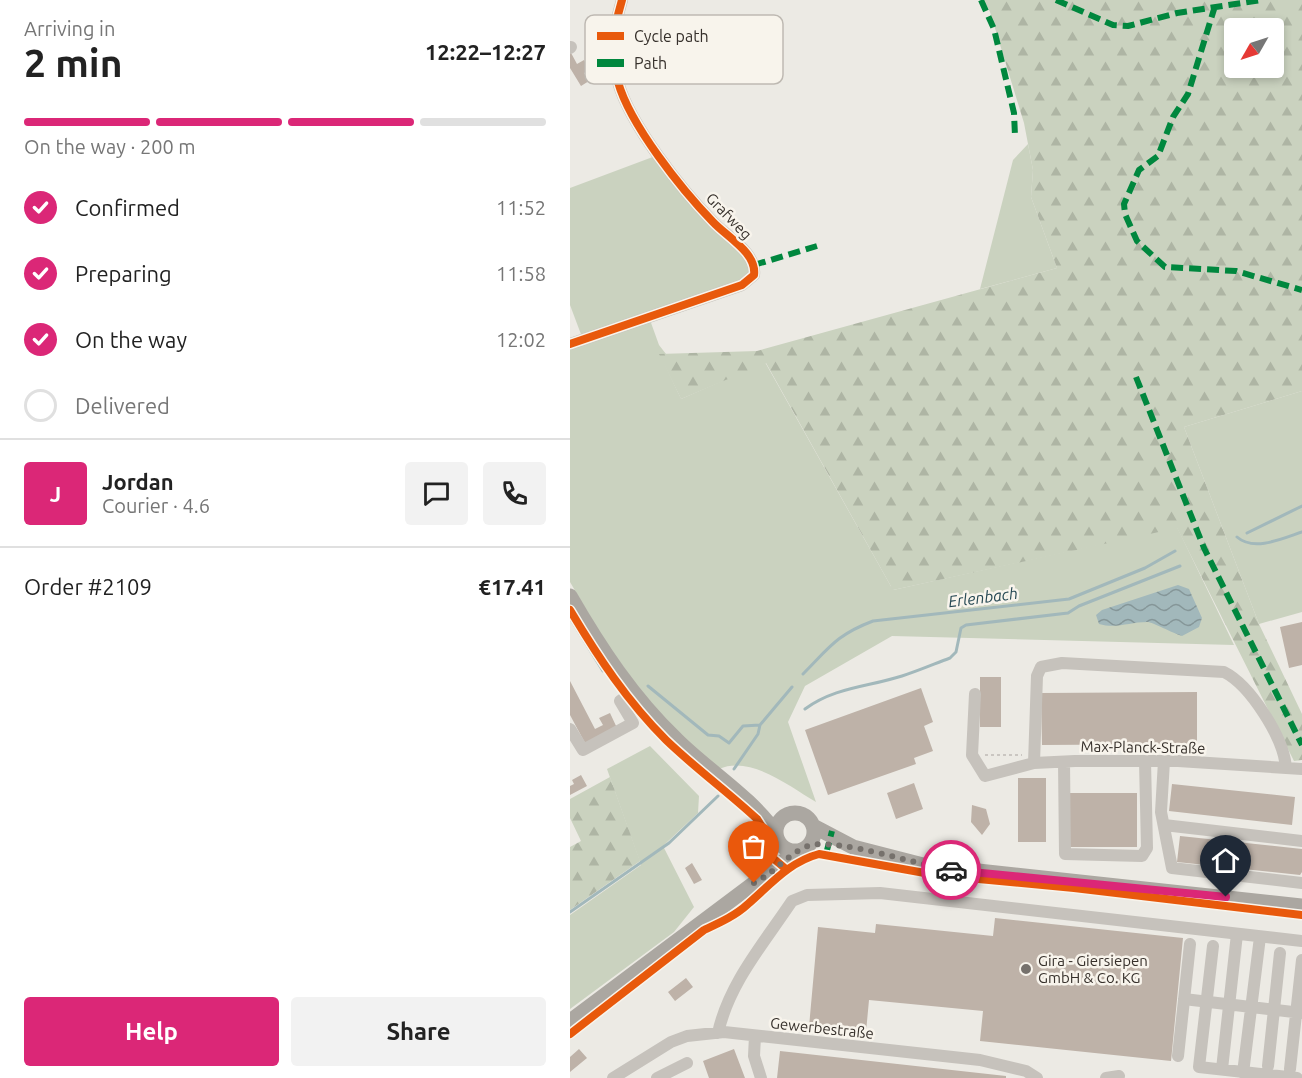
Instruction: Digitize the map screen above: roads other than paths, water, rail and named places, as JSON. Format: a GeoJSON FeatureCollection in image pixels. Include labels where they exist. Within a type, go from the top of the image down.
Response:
{"type":"FeatureCollection","features":[{"type":"Feature","properties":{"kind":"main road"},"geometry":{"type":"LineString","coordinates":[[571,602],[633,692],[683,746],[741,796],[786,849],[853,847]]}},
{"type":"Feature","properties":{"kind":"main road"},"geometry":{"type":"LineString","coordinates":[[741,796],[787,815],[801,814],[813,826],[853,847],[950,870],[1074,880],[1302,906]]}},
{"type":"Feature","properties":{"kind":"main road"},"geometry":{"type":"LineString","coordinates":[[754,883],[772,857],[778,822],[787,815]]}},
{"type":"Feature","properties":{"kind":"main road"},"geometry":{"type":"LineString","coordinates":[[570,1021],[802,849],[813,837],[813,826]]}},
{"type":"Feature","properties":{"kind":"street","name":"Grafweg"},"geometry":{"type":"LineString","coordinates":[[618,15],[622,0]]}},
{"type":"Feature","properties":{"kind":"street","name":"Grafweg"},"geometry":{"type":"LineString","coordinates":[[570,344],[742,285],[751,280],[754,270],[748,256],[705,213],[658,153],[624,97],[619,84]]}},
{"type":"Feature","properties":{"kind":"street"},"geometry":{"type":"LineString","coordinates":[[1034,763],[1037,676],[1041,668],[1062,663],[1224,672],[1238,679],[1253,697],[1285,754],[1286,768]]}},
{"type":"Feature","properties":{"kind":"street"},"geometry":{"type":"LineString","coordinates":[[570,729],[583,750],[633,723],[620,701],[633,692]]}},
{"type":"Feature","properties":{"kind":"street","name":"Max-Planck-Straße"},"geometry":{"type":"LineString","coordinates":[[975,694],[972,754],[985,776],[1034,763],[1064,762],[1164,761],[1302,769]]}},
{"type":"Feature","properties":{"kind":"street"},"geometry":{"type":"LineString","coordinates":[[1064,762],[1065,854],[1142,856],[1147,848],[1145,761]]}},
{"type":"Feature","properties":{"kind":"street"},"geometry":{"type":"LineString","coordinates":[[1164,761],[1161,812],[1169,863],[1175,870],[1302,883]]}},
{"type":"Feature","properties":{"kind":"street"},"geometry":{"type":"LineString","coordinates":[[1164,825],[1302,841]]}},
{"type":"Feature","properties":{"kind":"street"},"geometry":{"type":"LineString","coordinates":[[718,1033],[723,1011],[738,981],[792,902],[807,895],[880,893],[1302,941]]}},
{"type":"Feature","properties":{"kind":"street"},"geometry":{"type":"LineString","coordinates":[[1222,1069],[1237,934]]}},
{"type":"Feature","properties":{"kind":"street"},"geometry":{"type":"LineString","coordinates":[[1243,1072],[1260,937]]}},
{"type":"Feature","properties":{"kind":"street"},"geometry":{"type":"LineString","coordinates":[[1178,1056],[1190,944]]}},
{"type":"Feature","properties":{"kind":"street"},"geometry":{"type":"LineString","coordinates":[[1213,946],[1198,1067],[1294,1074],[1302,960]]}},
{"type":"Feature","properties":{"kind":"street"},"geometry":{"type":"LineString","coordinates":[[1268,1066],[1280,953]]}},
{"type":"Feature","properties":{"kind":"street"},"geometry":{"type":"LineString","coordinates":[[1184,999],[1299,1012]]}},
{"type":"Feature","properties":{"kind":"street","name":"Gewerbestraße"},"geometry":{"type":"LineString","coordinates":[[613,1078],[671,1042],[687,1036],[718,1033],[980,1060],[1026,1071],[1036,1078]]}},
{"type":"Feature","properties":{"kind":"street"},"geometry":{"type":"LineString","coordinates":[[755,1036],[754,1056],[761,1078]]}},
{"type":"Feature","properties":{"kind":"street"},"geometry":{"type":"LineString","coordinates":[[657,1078],[687,1063]]}},
{"type":"Feature","properties":{"kind":"street"},"geometry":{"type":"LineString","coordinates":[[1106,1078],[1119,1077]]}},
{"type":"Feature","properties":{"kind":"water"},"geometry":{"type":"Polygon","coordinates":[[[1178,585],[1189,589],[1202,618],[1199,627],[1182,636],[1147,622],[1117,626],[1099,624],[1096,615],[1102,610],[1178,585]]]}},
{"type":"Feature","properties":{"kind":"waterway","name":"Erlenbach"},"geometry":{"type":"LineString","coordinates":[[1247,533],[1302,506]]}},
{"type":"Feature","properties":{"kind":"waterway"},"geometry":{"type":"LineString","coordinates":[[1237,537],[1260,544],[1302,532]]}},
{"type":"Feature","properties":{"kind":"waterway","name":"Erlenbach"},"geometry":{"type":"LineString","coordinates":[[803,674],[841,637],[873,621],[1069,599],[1145,568],[1175,551]]}},
{"type":"Feature","properties":{"kind":"waterway"},"geometry":{"type":"LineString","coordinates":[[805,709],[828,696],[902,676],[950,658],[956,652],[961,628],[966,625],[1068,613],[1079,606],[1180,566]]}},
{"type":"Feature","properties":{"kind":"waterway"},"geometry":{"type":"LineString","coordinates":[[570,618],[603,671]]}},
{"type":"Feature","properties":{"kind":"waterway"},"geometry":{"type":"LineString","coordinates":[[648,686],[708,735],[719,736],[729,743],[743,726],[760,725]]}},
{"type":"Feature","properties":{"kind":"waterway","name":"Erlenbach"},"geometry":{"type":"LineString","coordinates":[[734,769],[758,734],[760,725],[792,687]]}},
{"type":"Feature","properties":{"kind":"waterway","name":"Erlenbach"},"geometry":{"type":"LineString","coordinates":[[570,912],[669,843],[718,796]]}},
{"type":"Feature","properties":{"kind":"place","name":"Gira - Giersiepen GmbH & Co. KG"},"geometry":{"type":"Point","coordinates":[1026,969]}}]}
